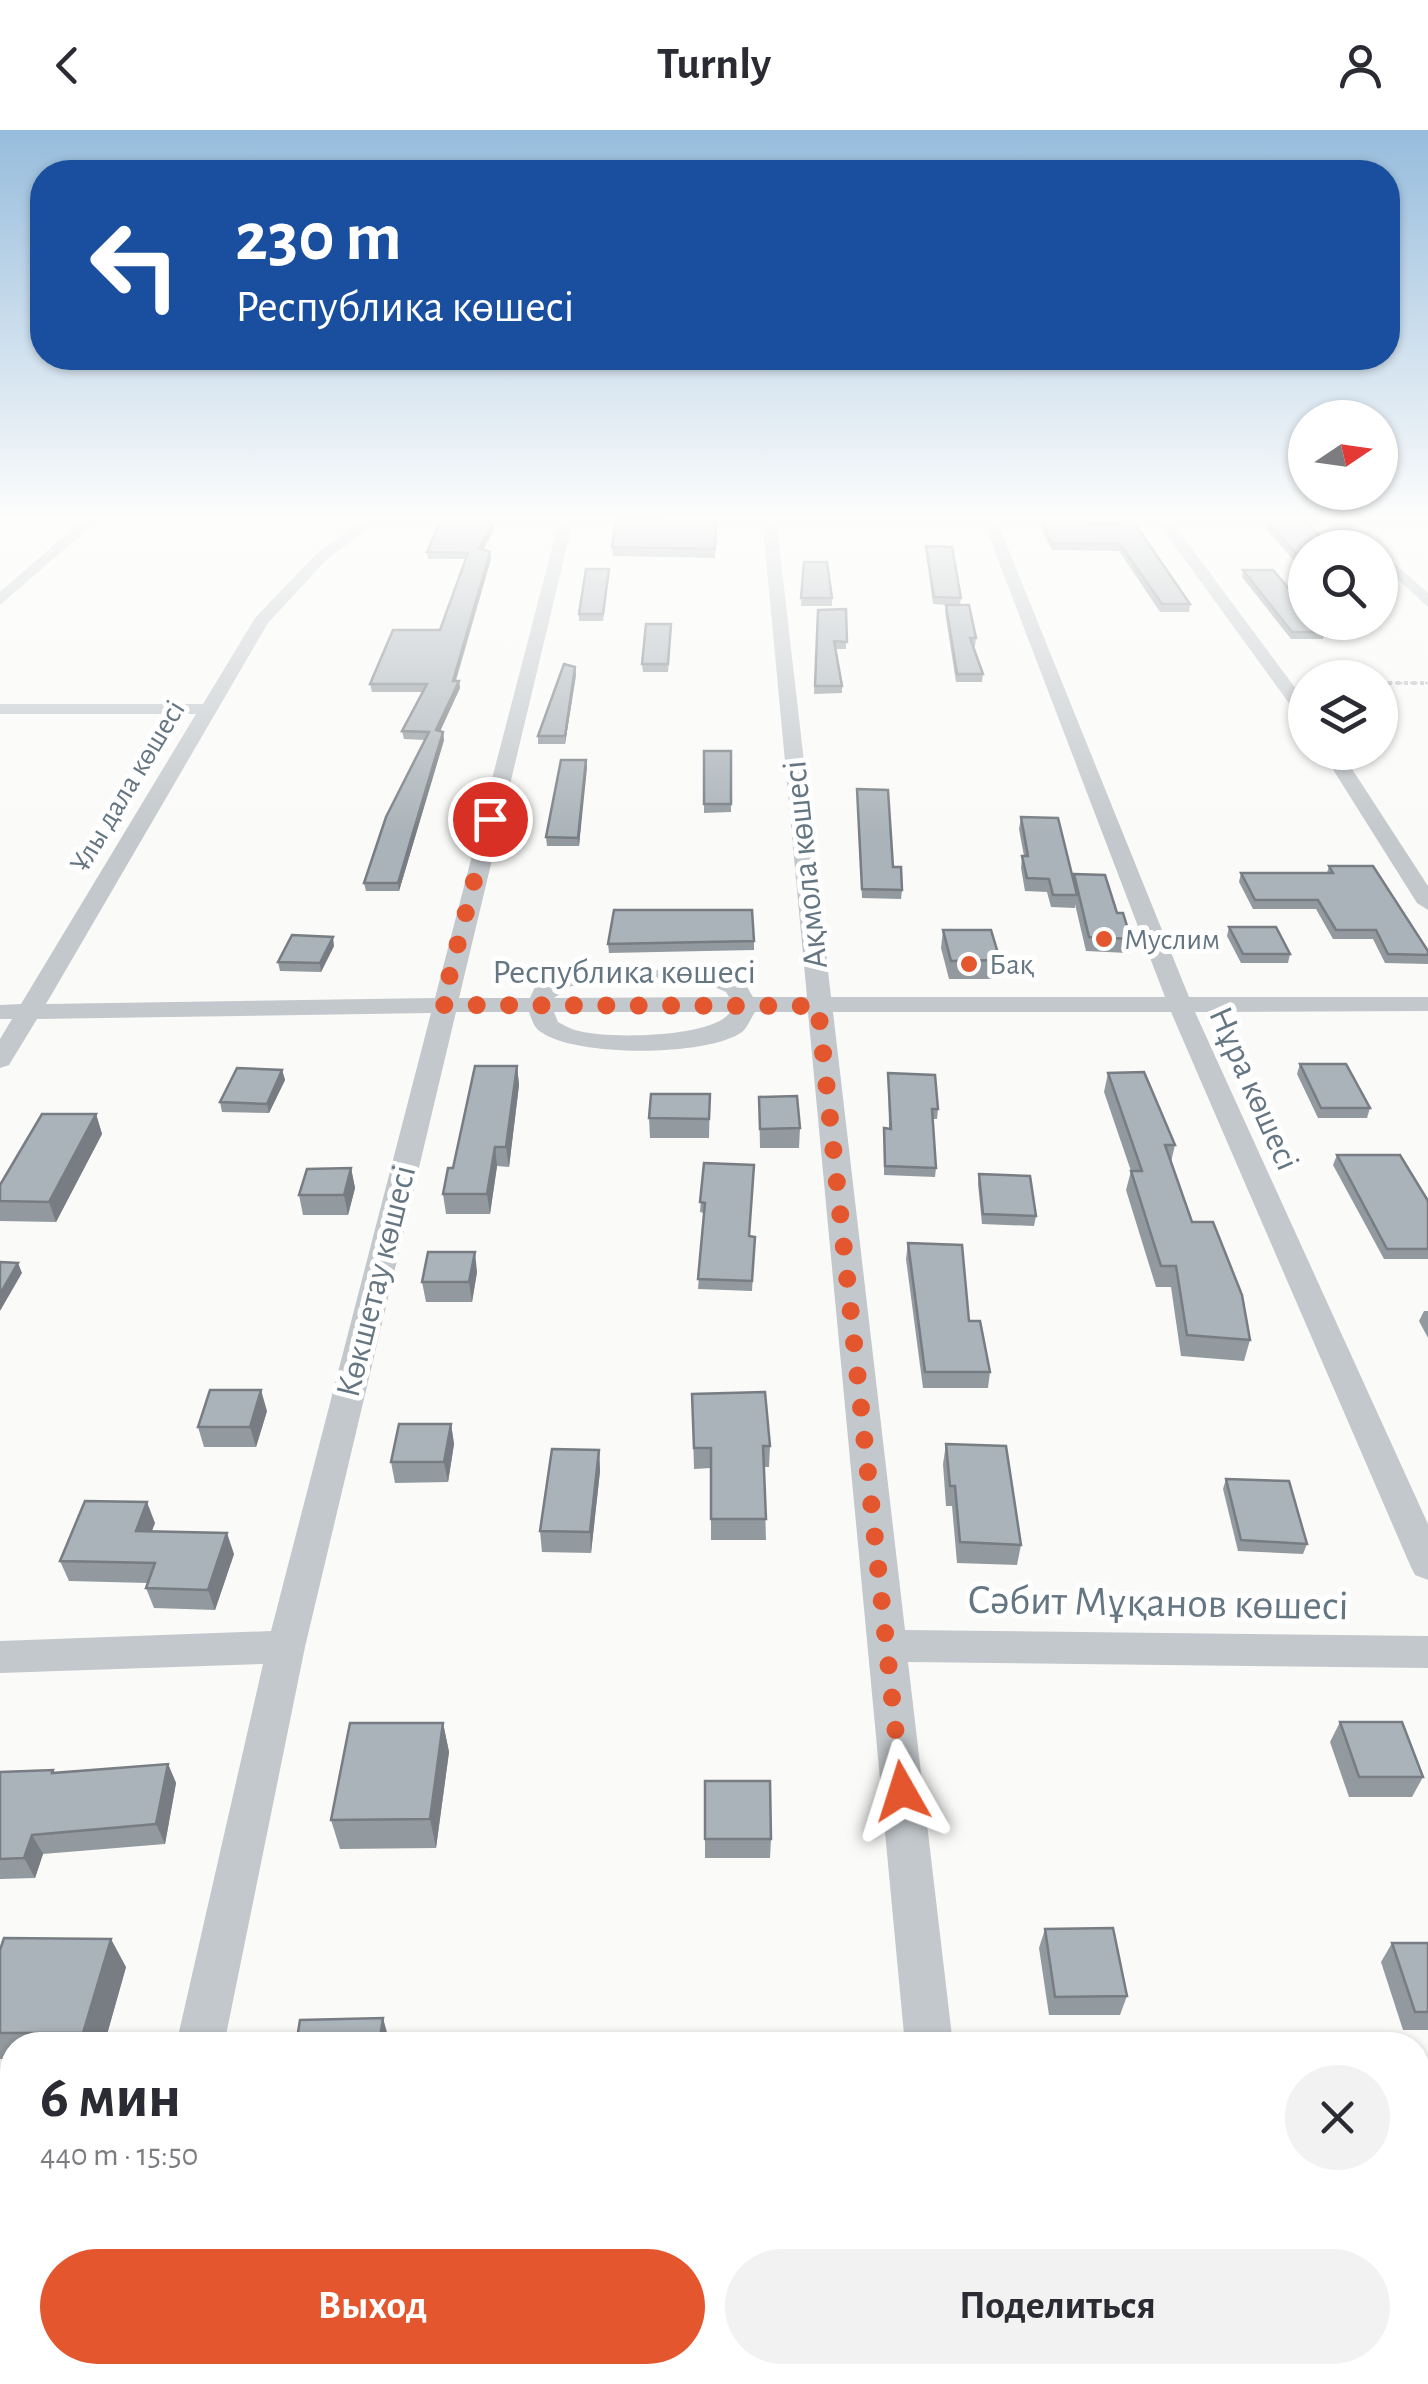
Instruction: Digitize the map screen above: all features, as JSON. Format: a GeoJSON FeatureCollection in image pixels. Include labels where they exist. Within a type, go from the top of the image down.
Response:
{"type":"FeatureCollection","features":[{"type":"Feature","properties":{"kind":"street","name":"Ұлы дала көшесі"},"geometry":{"type":"LineString","coordinates":[[0,1060],[259,625]]}},
{"type":"Feature","properties":{"kind":"street","name":"Көкшетау көшесі"},"geometry":{"type":"LineString","coordinates":[[203,2032],[286,1647],[442,1005],[539,625]]}},
{"type":"Feature","properties":{"kind":"street","name":"Ақмола көшесі"},"geometry":{"type":"LineString","coordinates":[[780,625],[929,2032]]}},
{"type":"Feature","properties":{"kind":"street","name":"Нұра көшесі"},"geometry":{"type":"LineString","coordinates":[[1031,625],[1181,1007],[1428,1566]]}},
{"type":"Feature","properties":{"kind":"street"},"geometry":{"type":"LineString","coordinates":[[1239,625],[1288,690]]}},
{"type":"Feature","properties":{"kind":"street"},"geometry":{"type":"LineString","coordinates":[[0,709],[209,709]]}},
{"type":"Feature","properties":{"kind":"street"},"geometry":{"type":"LineString","coordinates":[[1342,770],[1428,903]]}},
{"type":"Feature","properties":{"kind":"street","name":"Республика көшесі"},"geometry":{"type":"LineString","coordinates":[[0,1012],[442,1005],[1428,1004]]}},
{"type":"Feature","properties":{"kind":"street"},"geometry":{"type":"LineString","coordinates":[[539,1006],[546,1026],[556,1034],[632,1042],[722,1033],[734,1026],[746,1006]]}},
{"type":"Feature","properties":{"kind":"street","name":"Сәбит Мұқанов көшесі"},"geometry":{"type":"LineString","coordinates":[[887,1646],[1428,1652]]}},
{"type":"Feature","properties":{"kind":"street"},"geometry":{"type":"LineString","coordinates":[[0,1657],[286,1647]]}},
{"type":"Feature","properties":{"kind":"path"},"geometry":{"type":"LineString","coordinates":[[1398,683],[1428,683]]}},
{"type":"Feature","properties":{"kind":"building"},"geometry":{"type":"Polygon","coordinates":[[[442,625],[469,625],[453,681],[459,681],[436,730],[443,732],[398,883],[364,883],[386,817],[429,732],[402,731],[427,684],[370,684],[393,630],[440,630],[442,625]]]}},
{"type":"Feature","properties":{"kind":"building"},"geometry":{"type":"Polygon","coordinates":[[[646,625],[671,625],[668,664],[642,664],[646,625]]]}},
{"type":"Feature","properties":{"kind":"building"},"geometry":{"type":"Polygon","coordinates":[[[817,625],[846,625],[847,642],[834,641],[842,686],[815,686],[817,625]]]}},
{"type":"Feature","properties":{"kind":"building"},"geometry":{"type":"Polygon","coordinates":[[[949,625],[973,625],[976,638],[970,638],[983,674],[957,674],[949,625]]]}},
{"type":"Feature","properties":{"kind":"building"},"geometry":{"type":"Polygon","coordinates":[[[564,664],[575,667],[565,736],[538,736],[564,664]]]}},
{"type":"Feature","properties":{"kind":"building"},"geometry":{"type":"Polygon","coordinates":[[[704,751],[731,751],[731,804],[704,804],[704,751]]]}},
{"type":"Feature","properties":{"kind":"building"},"geometry":{"type":"Polygon","coordinates":[[[561,760],[586,760],[578,838],[546,837],[561,760]]]}},
{"type":"Feature","properties":{"kind":"building"},"geometry":{"type":"Polygon","coordinates":[[[857,789],[888,790],[893,867],[901,867],[902,890],[862,889],[857,789]]]}},
{"type":"Feature","properties":{"kind":"building"},"geometry":{"type":"Polygon","coordinates":[[[1021,817],[1058,818],[1077,895],[1053,895],[1049,879],[1027,878],[1022,856],[1028,856],[1021,817]]]}},
{"type":"Feature","properties":{"kind":"building"},"geometry":{"type":"Polygon","coordinates":[[[1329,866],[1373,866],[1428,955],[1388,954],[1376,930],[1336,930],[1318,900],[1255,900],[1241,873],[1333,873],[1329,866]]]}},
{"type":"Feature","properties":{"kind":"building"},"geometry":{"type":"Polygon","coordinates":[[[1074,874],[1105,875],[1117,913],[1123,913],[1131,939],[1089,937],[1074,874]]]}},
{"type":"Feature","properties":{"kind":"building"},"geometry":{"type":"Polygon","coordinates":[[[614,910],[752,910],[754,941],[608,944],[614,910]]]}},
{"type":"Feature","properties":{"kind":"building"},"geometry":{"type":"Polygon","coordinates":[[[1229,927],[1276,927],[1290,954],[1243,954],[1229,927]]]}},
{"type":"Feature","properties":{"kind":"building"},"geometry":{"type":"Polygon","coordinates":[[[943,930],[991,930],[1000,960],[951,961],[943,930]]]}},
{"type":"Feature","properties":{"kind":"building"},"geometry":{"type":"Polygon","coordinates":[[[292,935],[333,937],[320,963],[278,962],[292,935]]]}},
{"type":"Feature","properties":{"kind":"building"},"geometry":{"type":"Polygon","coordinates":[[[1300,1064],[1346,1064],[1370,1108],[1321,1108],[1300,1064]]]}},
{"type":"Feature","properties":{"kind":"building"},"geometry":{"type":"Polygon","coordinates":[[[475,1066],[517,1066],[506,1147],[495,1147],[487,1194],[443,1194],[448,1168],[453,1168],[475,1066]]]}},
{"type":"Feature","properties":{"kind":"building"},"geometry":{"type":"Polygon","coordinates":[[[237,1068],[282,1070],[267,1104],[220,1102],[237,1068]]]}},
{"type":"Feature","properties":{"kind":"building"},"geometry":{"type":"Polygon","coordinates":[[[1144,1072],[1175,1145],[1165,1145],[1192,1222],[1213,1222],[1242,1295],[1250,1340],[1187,1335],[1176,1266],[1161,1266],[1131,1171],[1142,1171],[1108,1073],[1144,1072]]]}},
{"type":"Feature","properties":{"kind":"building"},"geometry":{"type":"Polygon","coordinates":[[[888,1073],[935,1075],[938,1109],[932,1109],[936,1168],[885,1166],[884,1128],[891,1129],[888,1073]]]}},
{"type":"Feature","properties":{"kind":"building"},"geometry":{"type":"Polygon","coordinates":[[[651,1094],[710,1094],[709,1119],[649,1118],[651,1094]]]}},
{"type":"Feature","properties":{"kind":"building"},"geometry":{"type":"Polygon","coordinates":[[[797,1096],[800,1128],[760,1129],[759,1097],[797,1096]]]}},
{"type":"Feature","properties":{"kind":"building"},"geometry":{"type":"Polygon","coordinates":[[[42,1114],[96,1114],[49,1202],[0,1201],[0,1185],[42,1114]]]}},
{"type":"Feature","properties":{"kind":"building"},"geometry":{"type":"Polygon","coordinates":[[[1337,1155],[1400,1155],[1428,1201],[1428,1249],[1387,1249],[1337,1155]]]}},
{"type":"Feature","properties":{"kind":"building"},"geometry":{"type":"Polygon","coordinates":[[[704,1163],[754,1165],[749,1236],[755,1237],[752,1281],[698,1279],[705,1203],[700,1202],[704,1163]]]}},
{"type":"Feature","properties":{"kind":"building"},"geometry":{"type":"Polygon","coordinates":[[[351,1168],[344,1195],[299,1195],[307,1169],[351,1168]]]}},
{"type":"Feature","properties":{"kind":"building"},"geometry":{"type":"Polygon","coordinates":[[[979,1174],[1030,1176],[1036,1216],[983,1214],[979,1174]]]}},
{"type":"Feature","properties":{"kind":"building"},"geometry":{"type":"Polygon","coordinates":[[[908,1243],[962,1245],[969,1321],[980,1321],[990,1372],[925,1372],[908,1243]]]}},
{"type":"Feature","properties":{"kind":"building"},"geometry":{"type":"Polygon","coordinates":[[[428,1252],[475,1252],[469,1282],[422,1282],[428,1252]]]}},
{"type":"Feature","properties":{"kind":"building"},"geometry":{"type":"Polygon","coordinates":[[[0,1262],[18,1263],[0,1294],[0,1262]]]}},
{"type":"Feature","properties":{"kind":"building"},"geometry":{"type":"Polygon","coordinates":[[[210,1390],[261,1390],[250,1427],[198,1427],[210,1390]]]}},
{"type":"Feature","properties":{"kind":"building"},"geometry":{"type":"Polygon","coordinates":[[[765,1392],[770,1446],[763,1446],[766,1519],[711,1519],[711,1448],[694,1448],[692,1394],[765,1392]]]}},
{"type":"Feature","properties":{"kind":"building"},"geometry":{"type":"Polygon","coordinates":[[[399,1424],[451,1424],[444,1462],[391,1462],[399,1424]]]}},
{"type":"Feature","properties":{"kind":"building"},"geometry":{"type":"Polygon","coordinates":[[[946,1444],[1006,1446],[1021,1545],[960,1542],[946,1444]]]}},
{"type":"Feature","properties":{"kind":"building"},"geometry":{"type":"Polygon","coordinates":[[[552,1449],[599,1450],[590,1532],[540,1531],[552,1449]]]}},
{"type":"Feature","properties":{"kind":"building"},"geometry":{"type":"Polygon","coordinates":[[[1226,1479],[1289,1481],[1307,1544],[1241,1540],[1226,1479]]]}},
{"type":"Feature","properties":{"kind":"building"},"geometry":{"type":"Polygon","coordinates":[[[85,1501],[147,1502],[136,1531],[227,1533],[208,1590],[146,1588],[155,1563],[60,1561],[85,1501]]]}},
{"type":"Feature","properties":{"kind":"building"},"geometry":{"type":"Polygon","coordinates":[[[1340,1722],[1402,1722],[1423,1777],[1359,1777],[1340,1722]]]}},
{"type":"Feature","properties":{"kind":"building"},"geometry":{"type":"Polygon","coordinates":[[[350,1723],[443,1723],[430,1819],[331,1820],[350,1723]]]}},
{"type":"Feature","properties":{"kind":"building"},"geometry":{"type":"Polygon","coordinates":[[[168,1764],[156,1824],[32,1835],[24,1858],[0,1859],[0,1772],[53,1770],[52,1773],[168,1764]]]}},
{"type":"Feature","properties":{"kind":"building"},"geometry":{"type":"Polygon","coordinates":[[[705,1781],[770,1781],[771,1839],[705,1839],[705,1781]]]}},
{"type":"Feature","properties":{"kind":"building"},"geometry":{"type":"Polygon","coordinates":[[[1113,1928],[1127,1996],[1055,1997],[1045,1929],[1113,1928]]]}},
{"type":"Feature","properties":{"kind":"building"},"geometry":{"type":"Polygon","coordinates":[[[4,1938],[111,1939],[83,2032],[0,2032],[0,1950],[4,1938]]]}},
{"type":"Feature","properties":{"kind":"building"},"geometry":{"type":"Polygon","coordinates":[[[1392,1943],[1428,1943],[1428,2012],[1415,2012],[1392,1943]]]}},
{"type":"Feature","properties":{"kind":"building"},"geometry":{"type":"Polygon","coordinates":[[[383,2018],[381,2032],[298,2032],[300,2020],[383,2018]]]}},
{"type":"Feature","properties":{"kind":"place","name":"Муслим"},"geometry":{"type":"Point","coordinates":[1104,939]}},
{"type":"Feature","properties":{"kind":"place","name":"Бақ"},"geometry":{"type":"Point","coordinates":[969,964]}},
{"type":"Feature","properties":{"kind":"route"},"geometry":{"type":"LineString","coordinates":[[490,819],[442,1005],[818,1006],[902,1791]]}}]}
